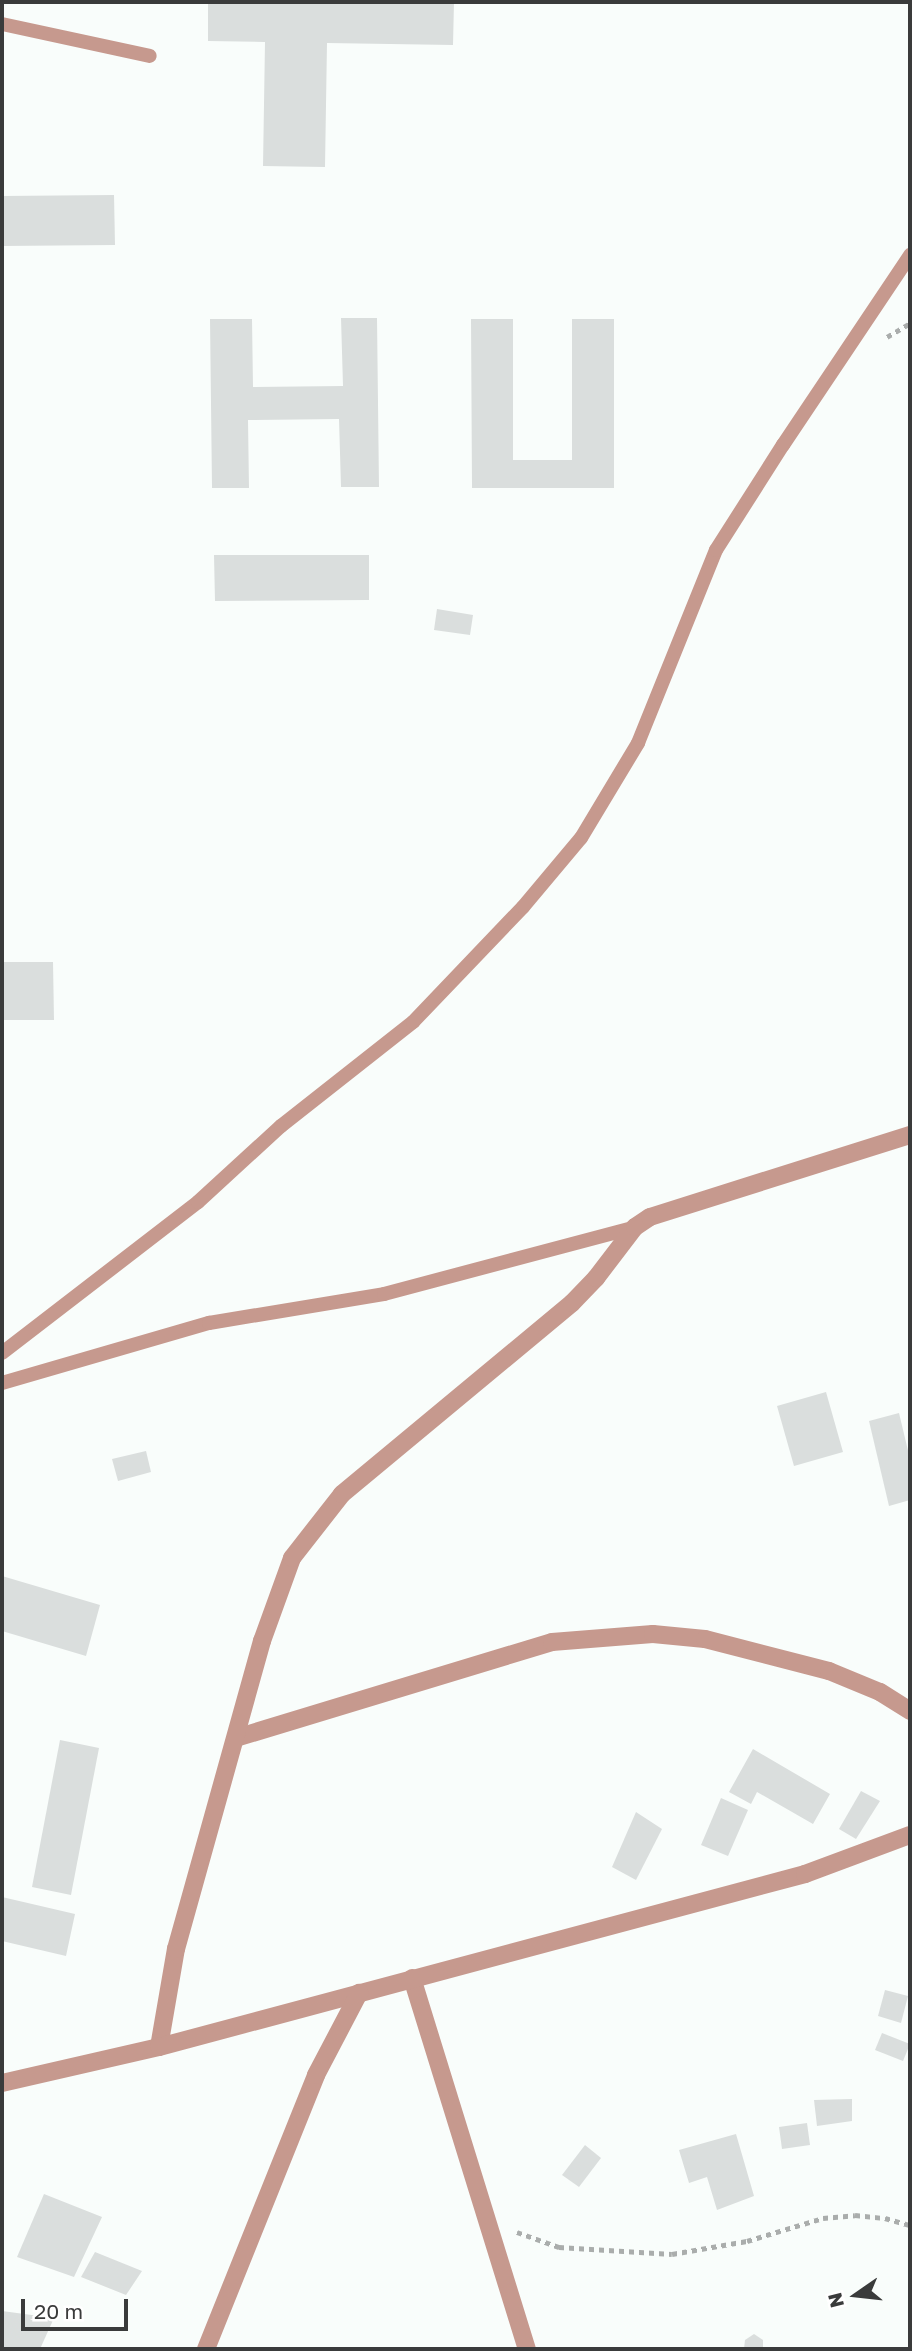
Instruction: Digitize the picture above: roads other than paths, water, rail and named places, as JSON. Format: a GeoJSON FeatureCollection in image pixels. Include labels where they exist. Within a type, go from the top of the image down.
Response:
{"type":"FeatureCollection","features":[{"type":"Feature","properties":{"kind":"street"},"geometry":{"type":"LineString","coordinates":[[159,2047],[176,1950],[262,1641],[292,1558],[342,1494],[418,1434],[480,1377],[572,1303],[596,1278],[635,1227],[650,1217],[910,1135]]}},
{"type":"Feature","properties":{"kind":"street"},"geometry":{"type":"LineString","coordinates":[[236,1738],[552,1642],[653,1634],[705,1639],[829,1671],[880,1692],[910,1711]]}},
{"type":"Feature","properties":{"kind":"street"},"geometry":{"type":"LineString","coordinates":[[2,2083],[159,2047],[805,1874],[910,1835]]}},
{"type":"Feature","properties":{"kind":"street"},"geometry":{"type":"LineString","coordinates":[[412,1978],[527,2349]]}},
{"type":"Feature","properties":{"kind":"street"},"geometry":{"type":"LineString","coordinates":[[206,2349],[310,2087],[359,1993]]}},
{"type":"Feature","properties":{"kind":"lane"},"geometry":{"type":"LineString","coordinates":[[2,24],[150,56]]}},
{"type":"Feature","properties":{"kind":"lane"},"geometry":{"type":"LineString","coordinates":[[2,1353],[198,1202],[281,1126],[414,1022],[523,907],[581,838],[638,743],[716,550],[910,255]]}},
{"type":"Feature","properties":{"kind":"lane"},"geometry":{"type":"LineString","coordinates":[[2,1383],[209,1323],[384,1294],[635,1227]]}}]}
